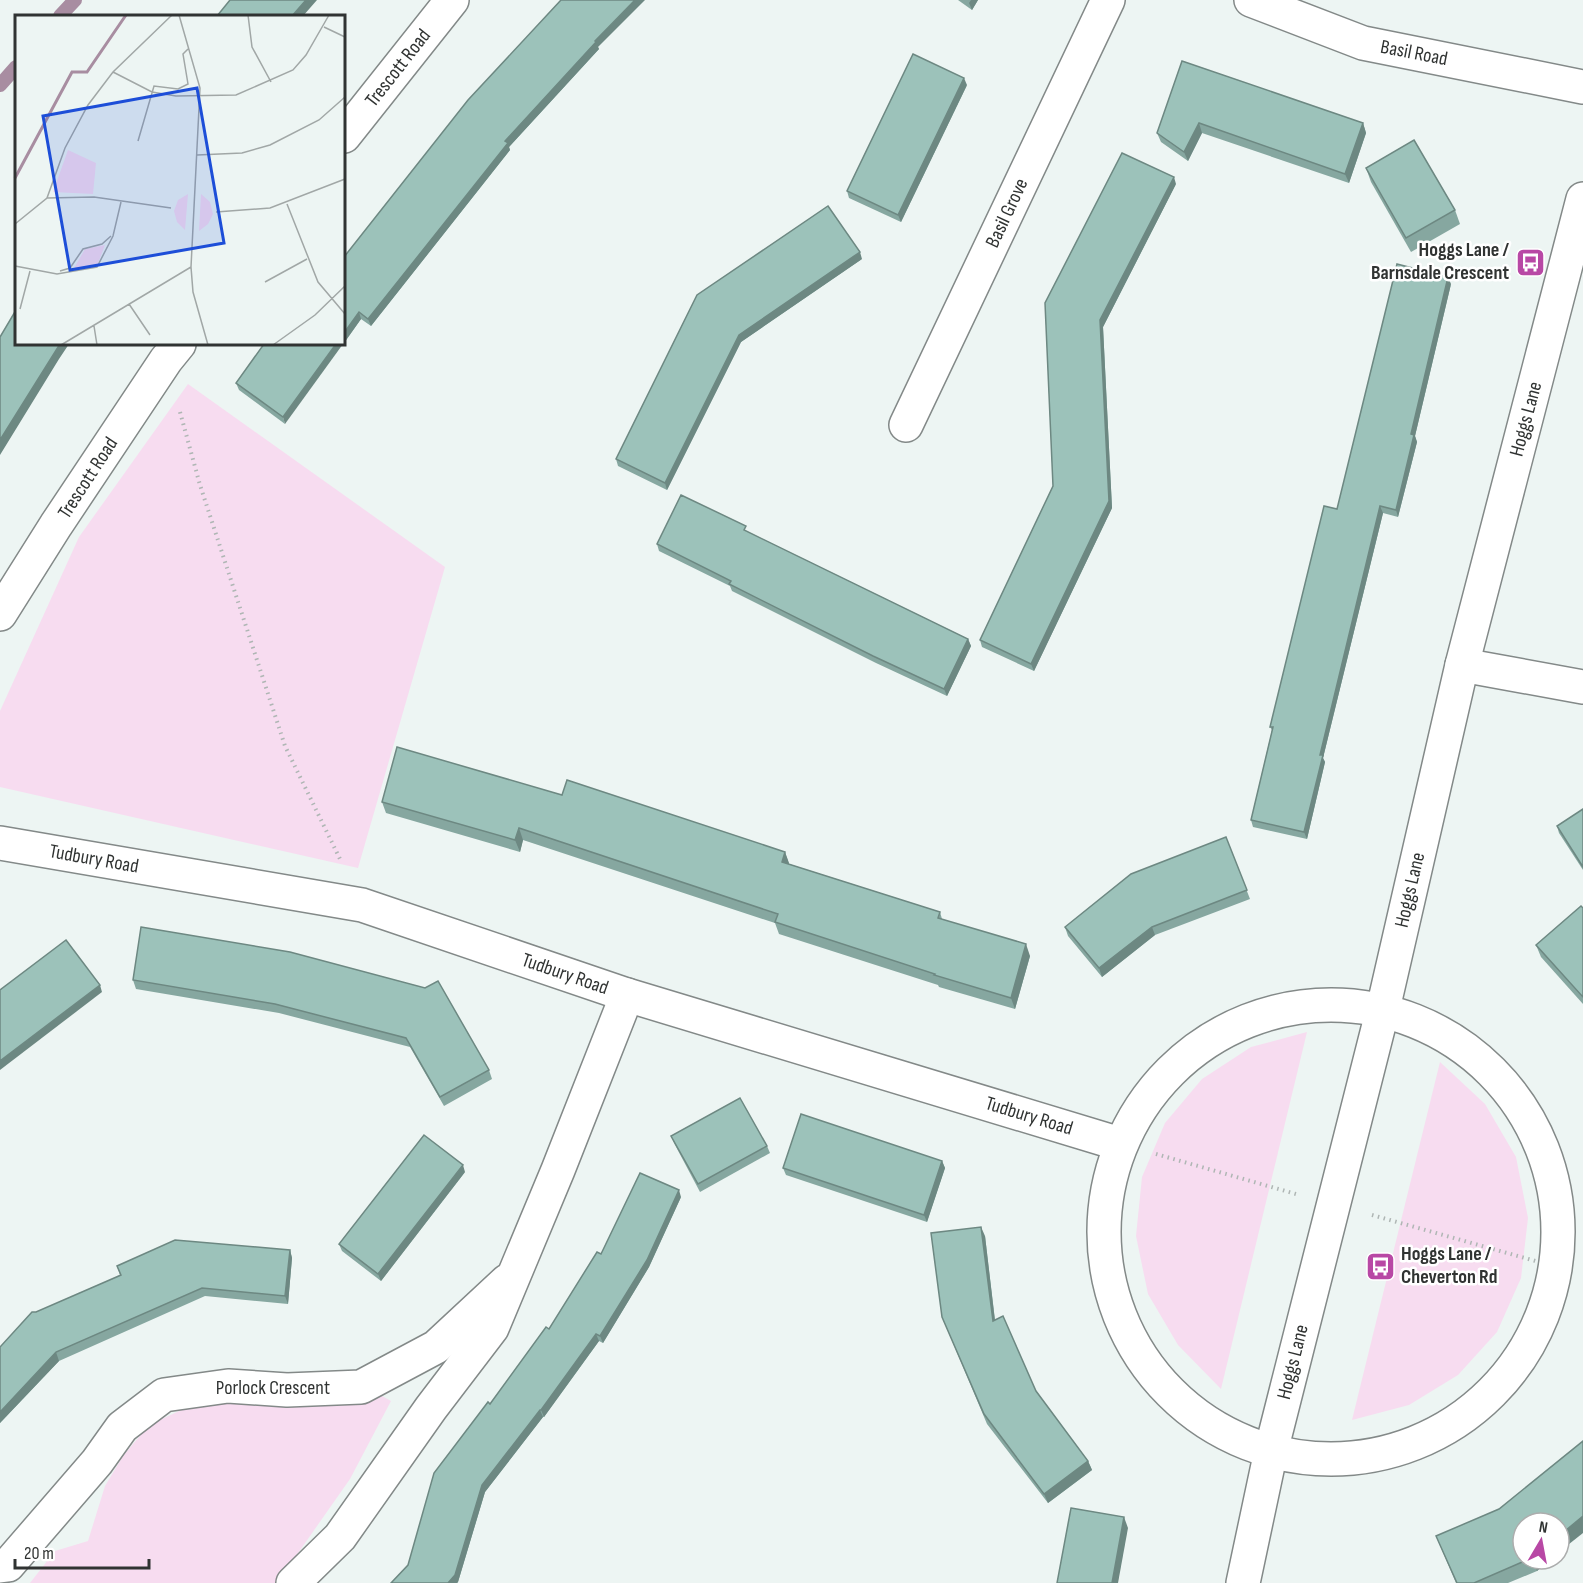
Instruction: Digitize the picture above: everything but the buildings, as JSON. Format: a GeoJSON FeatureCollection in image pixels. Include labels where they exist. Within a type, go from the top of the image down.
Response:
{"type":"FeatureCollection","features":[{"type":"Feature","properties":{"kind":"street","name":"Trescott Road"},"geometry":{"type":"LineString","coordinates":[[345,135],[452,0]]}},
{"type":"Feature","properties":{"kind":"street","name":"Basil Grove"},"geometry":{"type":"LineString","coordinates":[[906,425],[1108,0]]}},
{"type":"Feature","properties":{"kind":"street","name":"Basil Road"},"geometry":{"type":"LineString","coordinates":[[1251,0],[1363,43],[1583,87]]}},
{"type":"Feature","properties":{"kind":"street","name":"Hoggs Lane"},"geometry":{"type":"LineString","coordinates":[[1243,1583],[1270,1451],[1383,1009],[1462,665],[1583,199]]}},
{"type":"Feature","properties":{"kind":"street","name":"Trescott Road"},"geometry":{"type":"LineString","coordinates":[[0,614],[56,525],[172,352]]}},
{"type":"Feature","properties":{"kind":"street"},"geometry":{"type":"LineString","coordinates":[[1462,665],[1583,687]]}},
{"type":"Feature","properties":{"kind":"street","name":"Tudbury Road"},"geometry":{"type":"LineString","coordinates":[[0,843],[362,905],[627,994],[1120,1144]]}},
{"type":"Feature","properties":{"kind":"street","name":"Porlock Crescent"},"geometry":{"type":"LineString","coordinates":[[293,1583],[340,1537],[431,1408],[492,1328],[558,1170],[627,994]]}},
{"type":"Feature","properties":{"kind":"street"},"geometry":{"type":"LineString","coordinates":[[1350,1003],[1383,1009],[1447,1036],[1490,1068],[1524,1110],[1546,1155],[1558,1204],[1570,1271],[1512,1371],[1485,1401],[1452,1425],[1414,1443],[1374,1455],[1308,1460],[1270,1451],[1220,1430],[1175,1398],[1145,1364],[1123,1324],[1110,1284],[1103,1242],[1106,1192],[1120,1144],[1155,1086],[1207,1041],[1277,1010],[1350,1003]]}},
{"type":"Feature","properties":{"kind":"street","name":"Porlock Crescent"},"geometry":{"type":"LineString","coordinates":[[0,1566],[8,1565],[97,1462],[122,1427],[164,1395],[228,1386],[287,1390],[361,1387],[436,1347],[513,1276]]}},
{"type":"Feature","properties":{"kind":"path"},"geometry":{"type":"LineString","coordinates":[[172,352],[200,485],[285,746],[362,905]]}},
{"type":"Feature","properties":{"kind":"shaded area"},"geometry":{"type":"Polygon","coordinates":[[[188,384],[445,567],[358,868],[0,787],[0,711],[79,537],[188,384]]]}},
{"type":"Feature","properties":{"kind":"shaded area"},"geometry":{"type":"Polygon","coordinates":[[[1307,1032],[1221,1389],[1178,1345],[1148,1294],[1136,1236],[1142,1177],[1165,1123],[1202,1079],[1251,1047],[1307,1032]]]}},
{"type":"Feature","properties":{"kind":"shaded area"},"geometry":{"type":"Polygon","coordinates":[[[1440,1062],[1485,1104],[1516,1157],[1528,1218],[1521,1278],[1497,1332],[1458,1375],[1409,1405],[1352,1420],[1440,1062]]]}},
{"type":"Feature","properties":{"kind":"shaded area"},"geometry":{"type":"Polygon","coordinates":[[[382,1396],[391,1401],[350,1479],[277,1583],[30,1583],[55,1551],[88,1541],[105,1486],[123,1456],[149,1425],[190,1406],[258,1400],[382,1396]]]}},
{"type":"Feature","properties":{"kind":"waterway"},"geometry":{"type":"LineString","coordinates":[[61,15],[75,0]]}},
{"type":"Feature","properties":{"kind":"waterway"},"geometry":{"type":"LineString","coordinates":[[0,85],[15,68]]}},
{"type":"Feature","properties":{"kind":"place","name":"Hoggs Lane / Barnsdale Crescent"},"geometry":{"type":"Point","coordinates":[1530,262]}},
{"type":"Feature","properties":{"kind":"place","name":"Hoggs Lane / Cheverton Rd"},"geometry":{"type":"Point","coordinates":[1380,1266]}}]}
